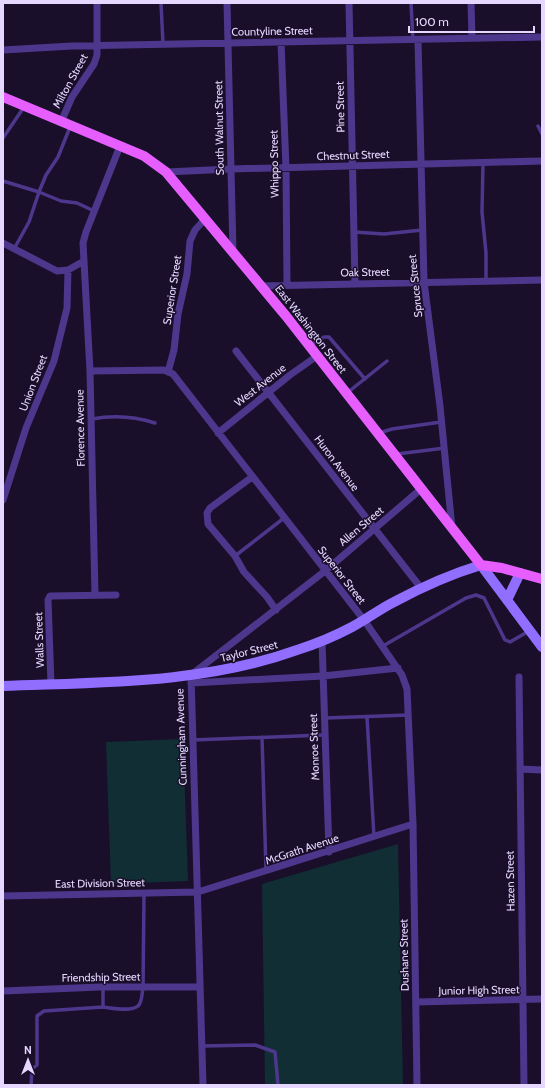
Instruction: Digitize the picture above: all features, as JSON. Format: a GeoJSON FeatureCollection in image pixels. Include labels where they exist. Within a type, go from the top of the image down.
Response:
{"type":"FeatureCollection","features":[{"type":"Feature","properties":{"kind":"main road","name":"East Washington Street"},"geometry":{"type":"LineString","coordinates":[[3,98],[144,156],[166,172],[317,356],[452,530],[481,565],[542,647]]}},
{"type":"Feature","properties":{"kind":"main road","name":"Taylor Street"},"geometry":{"type":"LineString","coordinates":[[3,686],[191,679],[268,660],[322,640],[364,620],[393,602],[421,588],[481,565]]}},
{"type":"Feature","properties":{"kind":"main road"},"geometry":{"type":"LineString","coordinates":[[481,565],[502,568],[542,579]]}},
{"type":"Feature","properties":{"kind":"main road"},"geometry":{"type":"LineString","coordinates":[[506,600],[520,573]]}},
{"type":"Feature","properties":{"kind":"street","name":"Milton Street"},"geometry":{"type":"LineString","coordinates":[[61,122],[76,89],[94,64],[98,45],[97,3]]}},
{"type":"Feature","properties":{"kind":"street","name":"South Walnut Street"},"geometry":{"type":"LineString","coordinates":[[228,3],[233,252]]}},
{"type":"Feature","properties":{"kind":"street","name":"Pine Street"},"geometry":{"type":"LineString","coordinates":[[349,3],[355,283]]}},
{"type":"Feature","properties":{"kind":"street"},"geometry":{"type":"LineString","coordinates":[[471,3],[472,38]]}},
{"type":"Feature","properties":{"kind":"street","name":"Countyline Street"},"geometry":{"type":"LineString","coordinates":[[3,50],[37,47],[98,45],[542,37]]}},
{"type":"Feature","properties":{"kind":"street","name":"Spruce Street"},"geometry":{"type":"LineString","coordinates":[[415,40],[421,164],[424,282],[445,448],[452,530]]}},
{"type":"Feature","properties":{"kind":"street","name":"Whippo Street"},"geometry":{"type":"LineString","coordinates":[[281,42],[286,168],[287,285]]}},
{"type":"Feature","properties":{"kind":"street"},"geometry":{"type":"LineString","coordinates":[[3,243],[53,270],[68,270],[84,261],[83,243],[86,232],[120,146]]}},
{"type":"Feature","properties":{"kind":"street","name":"Chestnut Street"},"geometry":{"type":"LineString","coordinates":[[166,172],[231,168],[286,168],[542,161]]}},
{"type":"Feature","properties":{"kind":"street","name":"Superior Street"},"geometry":{"type":"LineString","coordinates":[[205,219],[192,234],[189,247],[187,274],[178,314],[174,350],[168,372],[172,374],[364,620],[398,668],[405,682],[413,824]]}},
{"type":"Feature","properties":{"kind":"street","name":"Florence Avenue"},"geometry":{"type":"LineString","coordinates":[[84,261],[90,371],[95,595]]}},
{"type":"Feature","properties":{"kind":"street","name":"Union Street"},"geometry":{"type":"LineString","coordinates":[[3,500],[26,428],[54,361],[67,308],[68,270]]}},
{"type":"Feature","properties":{"kind":"street","name":"Oak Street"},"geometry":{"type":"LineString","coordinates":[[261,286],[542,280]]}},
{"type":"Feature","properties":{"kind":"street","name":"Huron Avenue"},"geometry":{"type":"LineString","coordinates":[[236,350],[421,588]]}},
{"type":"Feature","properties":{"kind":"street","name":"West Avenue"},"geometry":{"type":"LineString","coordinates":[[218,433],[268,392],[317,356]]}},
{"type":"Feature","properties":{"kind":"street"},"geometry":{"type":"LineString","coordinates":[[90,371],[168,372]]}},
{"type":"Feature","properties":{"kind":"street"},"geometry":{"type":"LineString","coordinates":[[252,477],[210,508],[207,513],[208,524],[235,556],[244,572],[267,597],[276,610]]}},
{"type":"Feature","properties":{"kind":"street","name":"Allen Street"},"geometry":{"type":"LineString","coordinates":[[276,610],[325,571],[421,489]]}},
{"type":"Feature","properties":{"kind":"street"},"geometry":{"type":"LineString","coordinates":[[95,595],[116,595]]}},
{"type":"Feature","properties":{"kind":"street","name":"Walls Street"},"geometry":{"type":"LineString","coordinates":[[51,684],[48,600],[50,596],[95,595]]}},
{"type":"Feature","properties":{"kind":"street","name":"Cunningham Avenue"},"geometry":{"type":"LineString","coordinates":[[203,1085],[191,679],[276,610]]}},
{"type":"Feature","properties":{"kind":"street","name":"Monroe Street"},"geometry":{"type":"LineString","coordinates":[[322,640],[329,852]]}},
{"type":"Feature","properties":{"kind":"street","name":"Taylor Street"},"geometry":{"type":"LineString","coordinates":[[191,679],[323,676],[398,668]]}},
{"type":"Feature","properties":{"kind":"street","name":"Hazen Street"},"geometry":{"type":"LineString","coordinates":[[519,677],[524,1085]]}},
{"type":"Feature","properties":{"kind":"street"},"geometry":{"type":"LineString","coordinates":[[520,769],[542,770]]}},
{"type":"Feature","properties":{"kind":"street","name":"McGrath Avenue"},"geometry":{"type":"LineString","coordinates":[[198,892],[266,872],[413,824]]}},
{"type":"Feature","properties":{"kind":"street","name":"Dushane Street"},"geometry":{"type":"LineString","coordinates":[[413,824],[417,1085]]}},
{"type":"Feature","properties":{"kind":"street","name":"East Division Street"},"geometry":{"type":"LineString","coordinates":[[3,896],[198,892]]}},
{"type":"Feature","properties":{"kind":"street","name":"Friendship Street"},"geometry":{"type":"LineString","coordinates":[[3,991],[103,987],[200,987]]}},
{"type":"Feature","properties":{"kind":"street","name":"Junior High Street"},"geometry":{"type":"LineString","coordinates":[[416,1002],[542,999]]}},
{"type":"Feature","properties":{"kind":"lane"},"geometry":{"type":"LineString","coordinates":[[161,3],[163,44]]}},
{"type":"Feature","properties":{"kind":"lane"},"geometry":{"type":"LineString","coordinates":[[412,3],[415,40]]}},
{"type":"Feature","properties":{"kind":"lane"},"geometry":{"type":"LineString","coordinates":[[3,138],[24,107]]}},
{"type":"Feature","properties":{"kind":"lane"},"geometry":{"type":"LineString","coordinates":[[14,249],[29,222],[46,175],[58,157],[72,126]]}},
{"type":"Feature","properties":{"kind":"lane"},"geometry":{"type":"LineString","coordinates":[[538,126],[542,134]]}},
{"type":"Feature","properties":{"kind":"lane"},"geometry":{"type":"LineString","coordinates":[[483,163],[482,212],[486,253],[486,281]]}},
{"type":"Feature","properties":{"kind":"lane"},"geometry":{"type":"LineString","coordinates":[[3,181],[39,192],[61,201],[77,203],[94,211]]}},
{"type":"Feature","properties":{"kind":"lane"},"geometry":{"type":"LineString","coordinates":[[354,232],[384,234],[422,230]]}},
{"type":"Feature","properties":{"kind":"lane"},"geometry":{"type":"LineString","coordinates":[[309,346],[324,337],[329,337],[365,379]]}},
{"type":"Feature","properties":{"kind":"lane"},"geometry":{"type":"LineString","coordinates":[[346,394],[387,361]]}},
{"type":"Feature","properties":{"kind":"lane"},"geometry":{"type":"LineString","coordinates":[[91,419],[125,416],[155,423]]}},
{"type":"Feature","properties":{"kind":"lane"},"geometry":{"type":"LineString","coordinates":[[378,434],[392,429],[442,422]]}},
{"type":"Feature","properties":{"kind":"lane"},"geometry":{"type":"LineString","coordinates":[[394,454],[445,448]]}},
{"type":"Feature","properties":{"kind":"lane"},"geometry":{"type":"LineString","coordinates":[[235,556],[284,518]]}},
{"type":"Feature","properties":{"kind":"lane"},"geometry":{"type":"LineString","coordinates":[[382,647],[466,598],[476,595],[484,598],[504,640],[510,642],[529,630]]}},
{"type":"Feature","properties":{"kind":"lane"},"geometry":{"type":"LineString","coordinates":[[324,718],[408,715]]}},
{"type":"Feature","properties":{"kind":"lane"},"geometry":{"type":"LineString","coordinates":[[367,717],[374,837]]}},
{"type":"Feature","properties":{"kind":"lane"},"geometry":{"type":"LineString","coordinates":[[192,740],[324,735]]}},
{"type":"Feature","properties":{"kind":"lane"},"geometry":{"type":"LineString","coordinates":[[262,737],[266,872]]}},
{"type":"Feature","properties":{"kind":"lane"},"geometry":{"type":"LineString","coordinates":[[31,1085],[32,1069],[37,1066],[37,1016],[39,1013],[44,1011],[103,1007],[137,1007],[140,1003],[143,988],[144,893]]}},
{"type":"Feature","properties":{"kind":"lane"},"geometry":{"type":"LineString","coordinates":[[103,987],[103,1007]]}},
{"type":"Feature","properties":{"kind":"lane"},"geometry":{"type":"LineString","coordinates":[[202,1046],[254,1045],[275,1052],[278,1085]]}},
{"type":"Feature","properties":{"kind":"green space"},"geometry":{"type":"Polygon","coordinates":[[[183,739],[188,881],[111,884],[106,742],[183,739]]]}},
{"type":"Feature","properties":{"kind":"green space"},"geometry":{"type":"Polygon","coordinates":[[[398,844],[403,1085],[265,1085],[262,884],[398,844]]]}}]}
